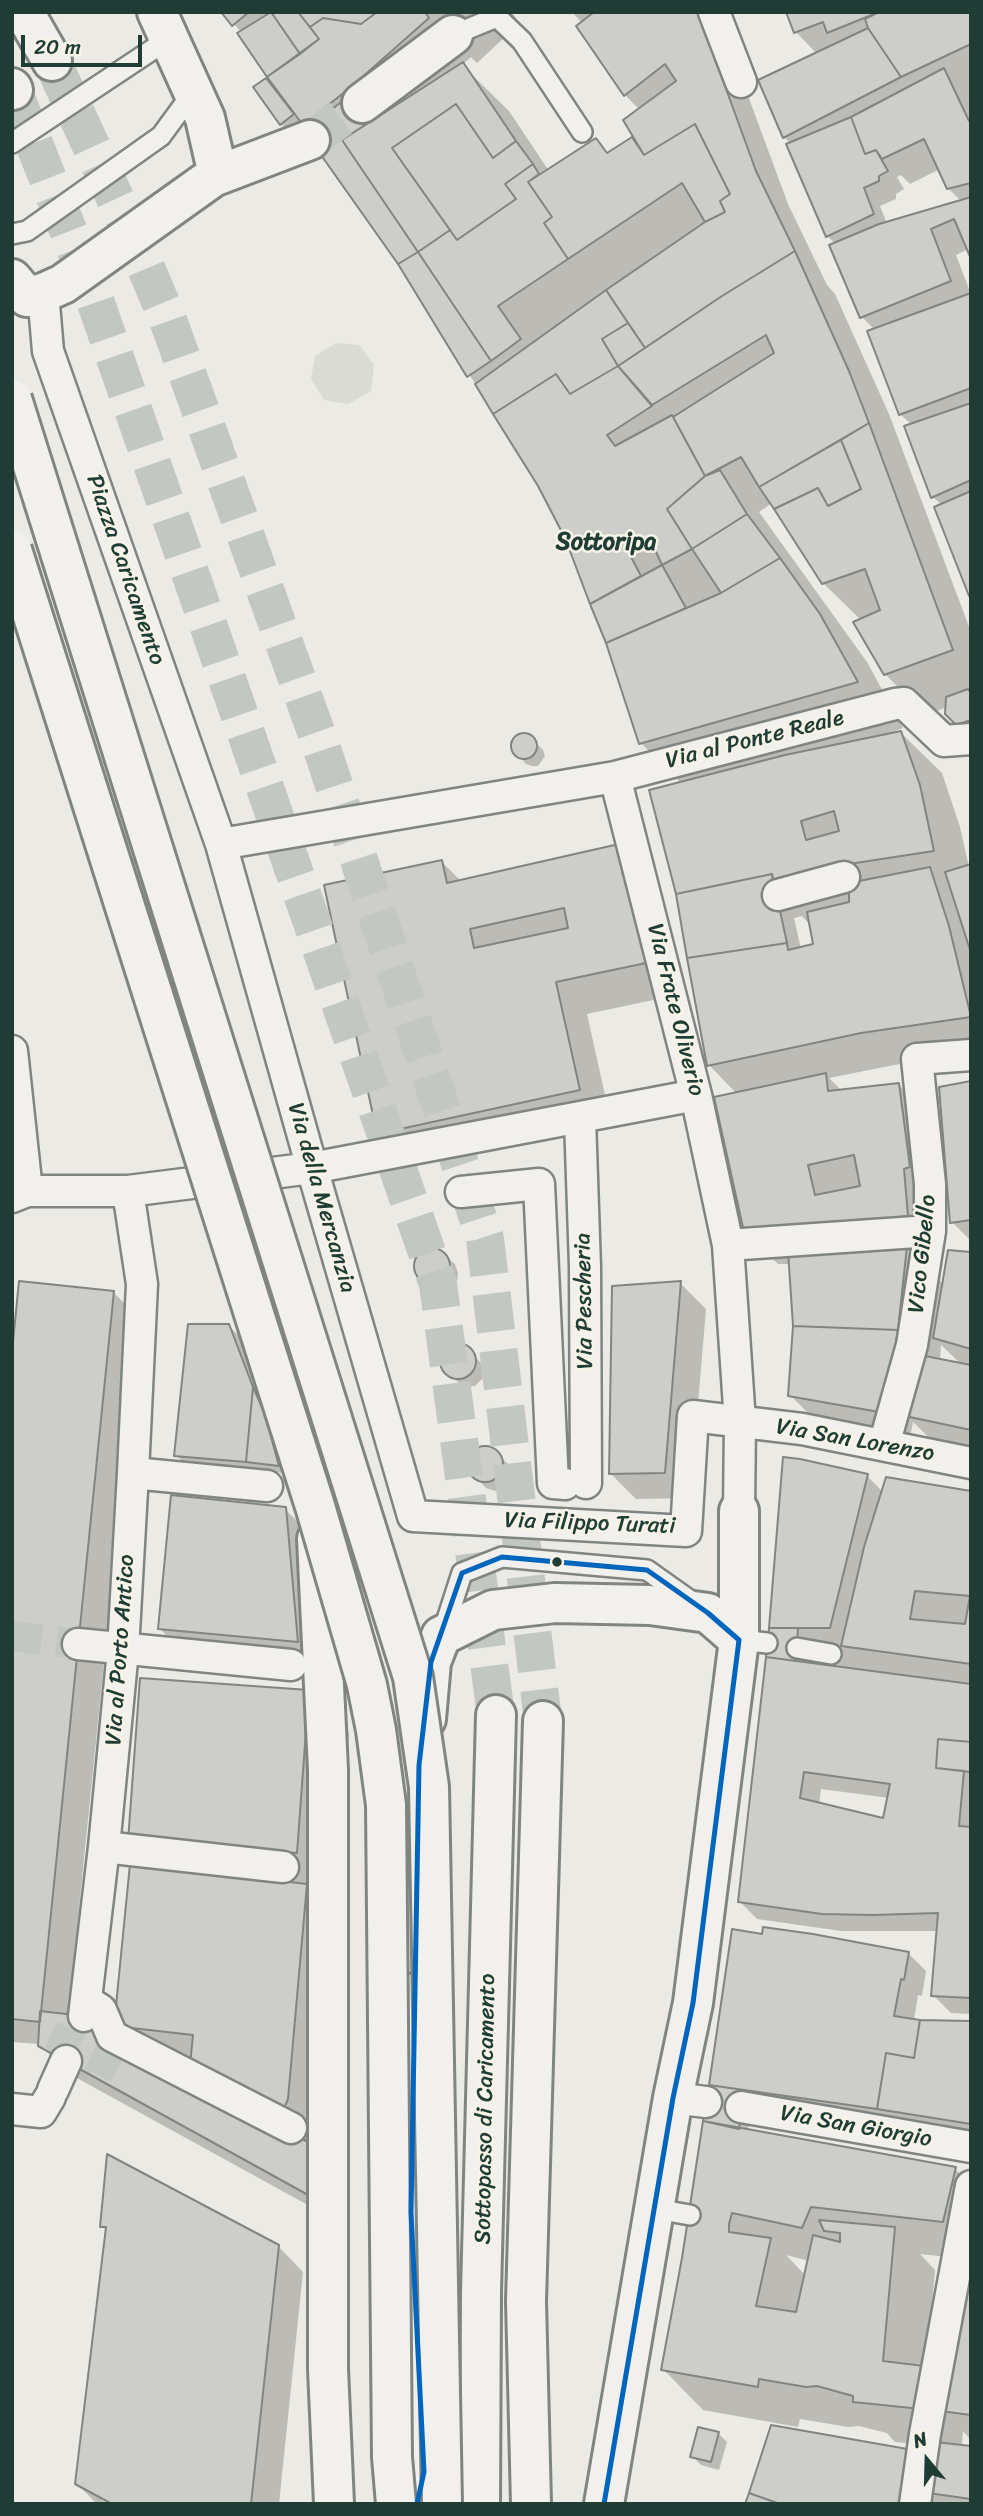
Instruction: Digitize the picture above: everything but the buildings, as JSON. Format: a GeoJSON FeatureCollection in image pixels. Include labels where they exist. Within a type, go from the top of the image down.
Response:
{"type":"FeatureCollection","features":[{"type":"Feature","properties":{"kind":"main road"},"geometry":{"type":"LineString","coordinates":[[24,12],[52,61]]}},
{"type":"Feature","properties":{"kind":"main road"},"geometry":{"type":"LineString","coordinates":[[163,25],[205,118],[216,166],[213,177]]}},
{"type":"Feature","properties":{"kind":"main road"},"geometry":{"type":"LineString","coordinates":[[362,103],[453,35]]}},
{"type":"Feature","properties":{"kind":"main road","name":"Piazza Caricamento"},"geometry":{"type":"LineString","coordinates":[[24,296],[63,284],[213,177],[310,140]]}},
{"type":"Feature","properties":{"kind":"main road"},"geometry":{"type":"LineString","coordinates":[[12,399],[413,1677],[429,1787],[442,2504]]}},
{"type":"Feature","properties":{"kind":"main road"},"geometry":{"type":"LineString","coordinates":[[12,550],[316,1506],[367,1685],[386,1805],[392,2458],[396,2504]]}},
{"type":"Feature","properties":{"kind":"main road"},"geometry":{"type":"LineString","coordinates":[[316,1506],[328,1770],[328,2369],[334,2504]]}},
{"type":"Feature","properties":{"kind":"main road"},"geometry":{"type":"LineString","coordinates":[[604,2504],[627,2368],[673,2211],[690,2100],[694,2003],[753,1641],[739,1511]]}},
{"type":"Feature","properties":{"kind":"main road"},"geometry":{"type":"LineString","coordinates":[[417,2504],[424,2472],[411,2213],[419,1765],[431,1662],[441,1636],[493,1610],[555,1603],[650,1605],[708,1613]]}},
{"type":"Feature","properties":{"kind":"main road","name":"Via Filippo Turati"},"geometry":{"type":"LineString","coordinates":[[708,1613],[753,1641]]}},
{"type":"Feature","properties":{"kind":"main road","name":"Sottopasso di Caricamento"},"geometry":{"type":"LineString","coordinates":[[480,2504],[481,2292],[496,1715]]}},
{"type":"Feature","properties":{"kind":"main road","name":"Sottopasso di Caricamento"},"geometry":{"type":"LineString","coordinates":[[531,2504],[526,2301],[543,1721]]}},
{"type":"Feature","properties":{"kind":"street"},"geometry":{"type":"LineString","coordinates":[[714,12],[741,82]]}},
{"type":"Feature","properties":{"kind":"street","name":"Piazza Caricamento"},"geometry":{"type":"LineString","coordinates":[[24,296],[48,351],[221,844],[229,879]]}},
{"type":"Feature","properties":{"kind":"street","name":"Via al Ponte Reale"},"geometry":{"type":"LineString","coordinates":[[615,777],[904,703],[944,741],[971,739]]}},
{"type":"Feature","properties":{"kind":"street"},"geometry":{"type":"LineString","coordinates":[[221,844],[615,777]]}},
{"type":"Feature","properties":{"kind":"street","name":"Via Frate Oliverio"},"geometry":{"type":"LineString","coordinates":[[615,777],[696,1095],[728,1245],[740,1422]]}},
{"type":"Feature","properties":{"kind":"street"},"geometry":{"type":"LineString","coordinates":[[778,895],[844,877]]}},
{"type":"Feature","properties":{"kind":"street","name":"Via della Mercanzia"},"geometry":{"type":"LineString","coordinates":[[229,879],[413,1516]]}},
{"type":"Feature","properties":{"kind":"street"},"geometry":{"type":"LineString","coordinates":[[12,1051],[19,1194],[128,1191],[312,1168],[696,1095]]}},
{"type":"Feature","properties":{"kind":"street","name":"Vico Gibello"},"geometry":{"type":"LineString","coordinates":[[884,1445],[912,1345],[930,1231],[930,1184],[917,1059],[971,1055]]}},
{"type":"Feature","properties":{"kind":"street","name":"Via Pescheria"},"geometry":{"type":"LineString","coordinates":[[461,1192],[540,1184],[553,1483],[575,1484],[585,1267],[580,1119]]}},
{"type":"Feature","properties":{"kind":"street","name":"Via al Porto Antico"},"geometry":{"type":"LineString","coordinates":[[128,1191],[142,1284],[133,1473],[123,1650],[86,2008],[101,2010],[112,2036],[291,2128]]}},
{"type":"Feature","properties":{"kind":"street"},"geometry":{"type":"LineString","coordinates":[[728,1245],[930,1231]]}},
{"type":"Feature","properties":{"kind":"street","name":"Via Filippo Turati"},"geometry":{"type":"LineString","coordinates":[[413,1516],[686,1531],[693,1416],[740,1422]]}},
{"type":"Feature","properties":{"kind":"street"},"geometry":{"type":"LineString","coordinates":[[739,1511],[740,1422]]}},
{"type":"Feature","properties":{"kind":"street","name":"Via San Lorenzo"},"geometry":{"type":"LineString","coordinates":[[740,1422],[802,1430],[971,1463]]}},
{"type":"Feature","properties":{"kind":"street"},"geometry":{"type":"LineString","coordinates":[[133,1473],[267,1486]]}},
{"type":"Feature","properties":{"kind":"street"},"geometry":{"type":"LineString","coordinates":[[78,1644],[291,1665]]}},
{"type":"Feature","properties":{"kind":"street"},"geometry":{"type":"LineString","coordinates":[[104,1847],[283,1867]]}},
{"type":"Feature","properties":{"kind":"street"},"geometry":{"type":"LineString","coordinates":[[12,2109],[41,2112],[66,2061]]}},
{"type":"Feature","properties":{"kind":"street","name":"Via San Giorgio"},"geometry":{"type":"LineString","coordinates":[[741,2107],[971,2147]]}},
{"type":"Feature","properties":{"kind":"street"},"geometry":{"type":"LineString","coordinates":[[915,2504],[925,2434],[971,2186]]}},
{"type":"Feature","properties":{"kind":"lane"},"geometry":{"type":"LineString","coordinates":[[453,35],[497,18],[522,41],[582,132]]}},
{"type":"Feature","properties":{"kind":"lane"},"geometry":{"type":"LineString","coordinates":[[12,143],[163,25]]}},
{"type":"Feature","properties":{"kind":"lane"},"geometry":{"type":"LineString","coordinates":[[12,234],[27,231],[161,136],[194,91]]}},
{"type":"Feature","properties":{"kind":"lane","name":"Via Filippo Turati"},"geometry":{"type":"LineString","coordinates":[[441,1636],[462,1573],[502,1557],[647,1570],[708,1613]]}},
{"type":"Feature","properties":{"kind":"lane"},"geometry":{"type":"LineString","coordinates":[[797,1648],[831,1654]]}},
{"type":"Feature","properties":{"kind":"shaded area"},"geometry":{"type":"Polygon","coordinates":[[[336,343],[359,345],[374,365],[371,391],[348,404],[324,400],[311,379],[315,356],[336,343]]]}},
{"type":"Feature","properties":{"kind":"tunnel"},"geometry":{"type":"LineString","coordinates":[[52,61],[168,320],[319,740],[485,1239],[543,1721]]}},
{"type":"Feature","properties":{"kind":"tunnel"},"geometry":{"type":"LineString","coordinates":[[13,90],[90,286],[438,1284],[496,1715]]}},
{"type":"Feature","properties":{"kind":"tunnel"},"geometry":{"type":"LineString","coordinates":[[310,140],[362,103]]}},
{"type":"Feature","properties":{"kind":"tunnel"},"geometry":{"type":"LineString","coordinates":[[12,1636],[78,1644]]}},
{"type":"Feature","properties":{"kind":"tunnel"},"geometry":{"type":"LineString","coordinates":[[51,2035],[119,2069]]}},
{"type":"Feature","properties":{"kind":"transit line"},"geometry":{"type":"LineString","coordinates":[[417,2504],[424,2472],[411,2212],[419,1765],[431,1662],[462,1573],[502,1557],[647,1570],[708,1613],[739,1640],[693,2003],[673,2098],[604,2504]]}},
{"type":"Feature","properties":{"kind":"district","name":"Sottoripa"},"geometry":{"type":"Point","coordinates":[606,543]}}]}
